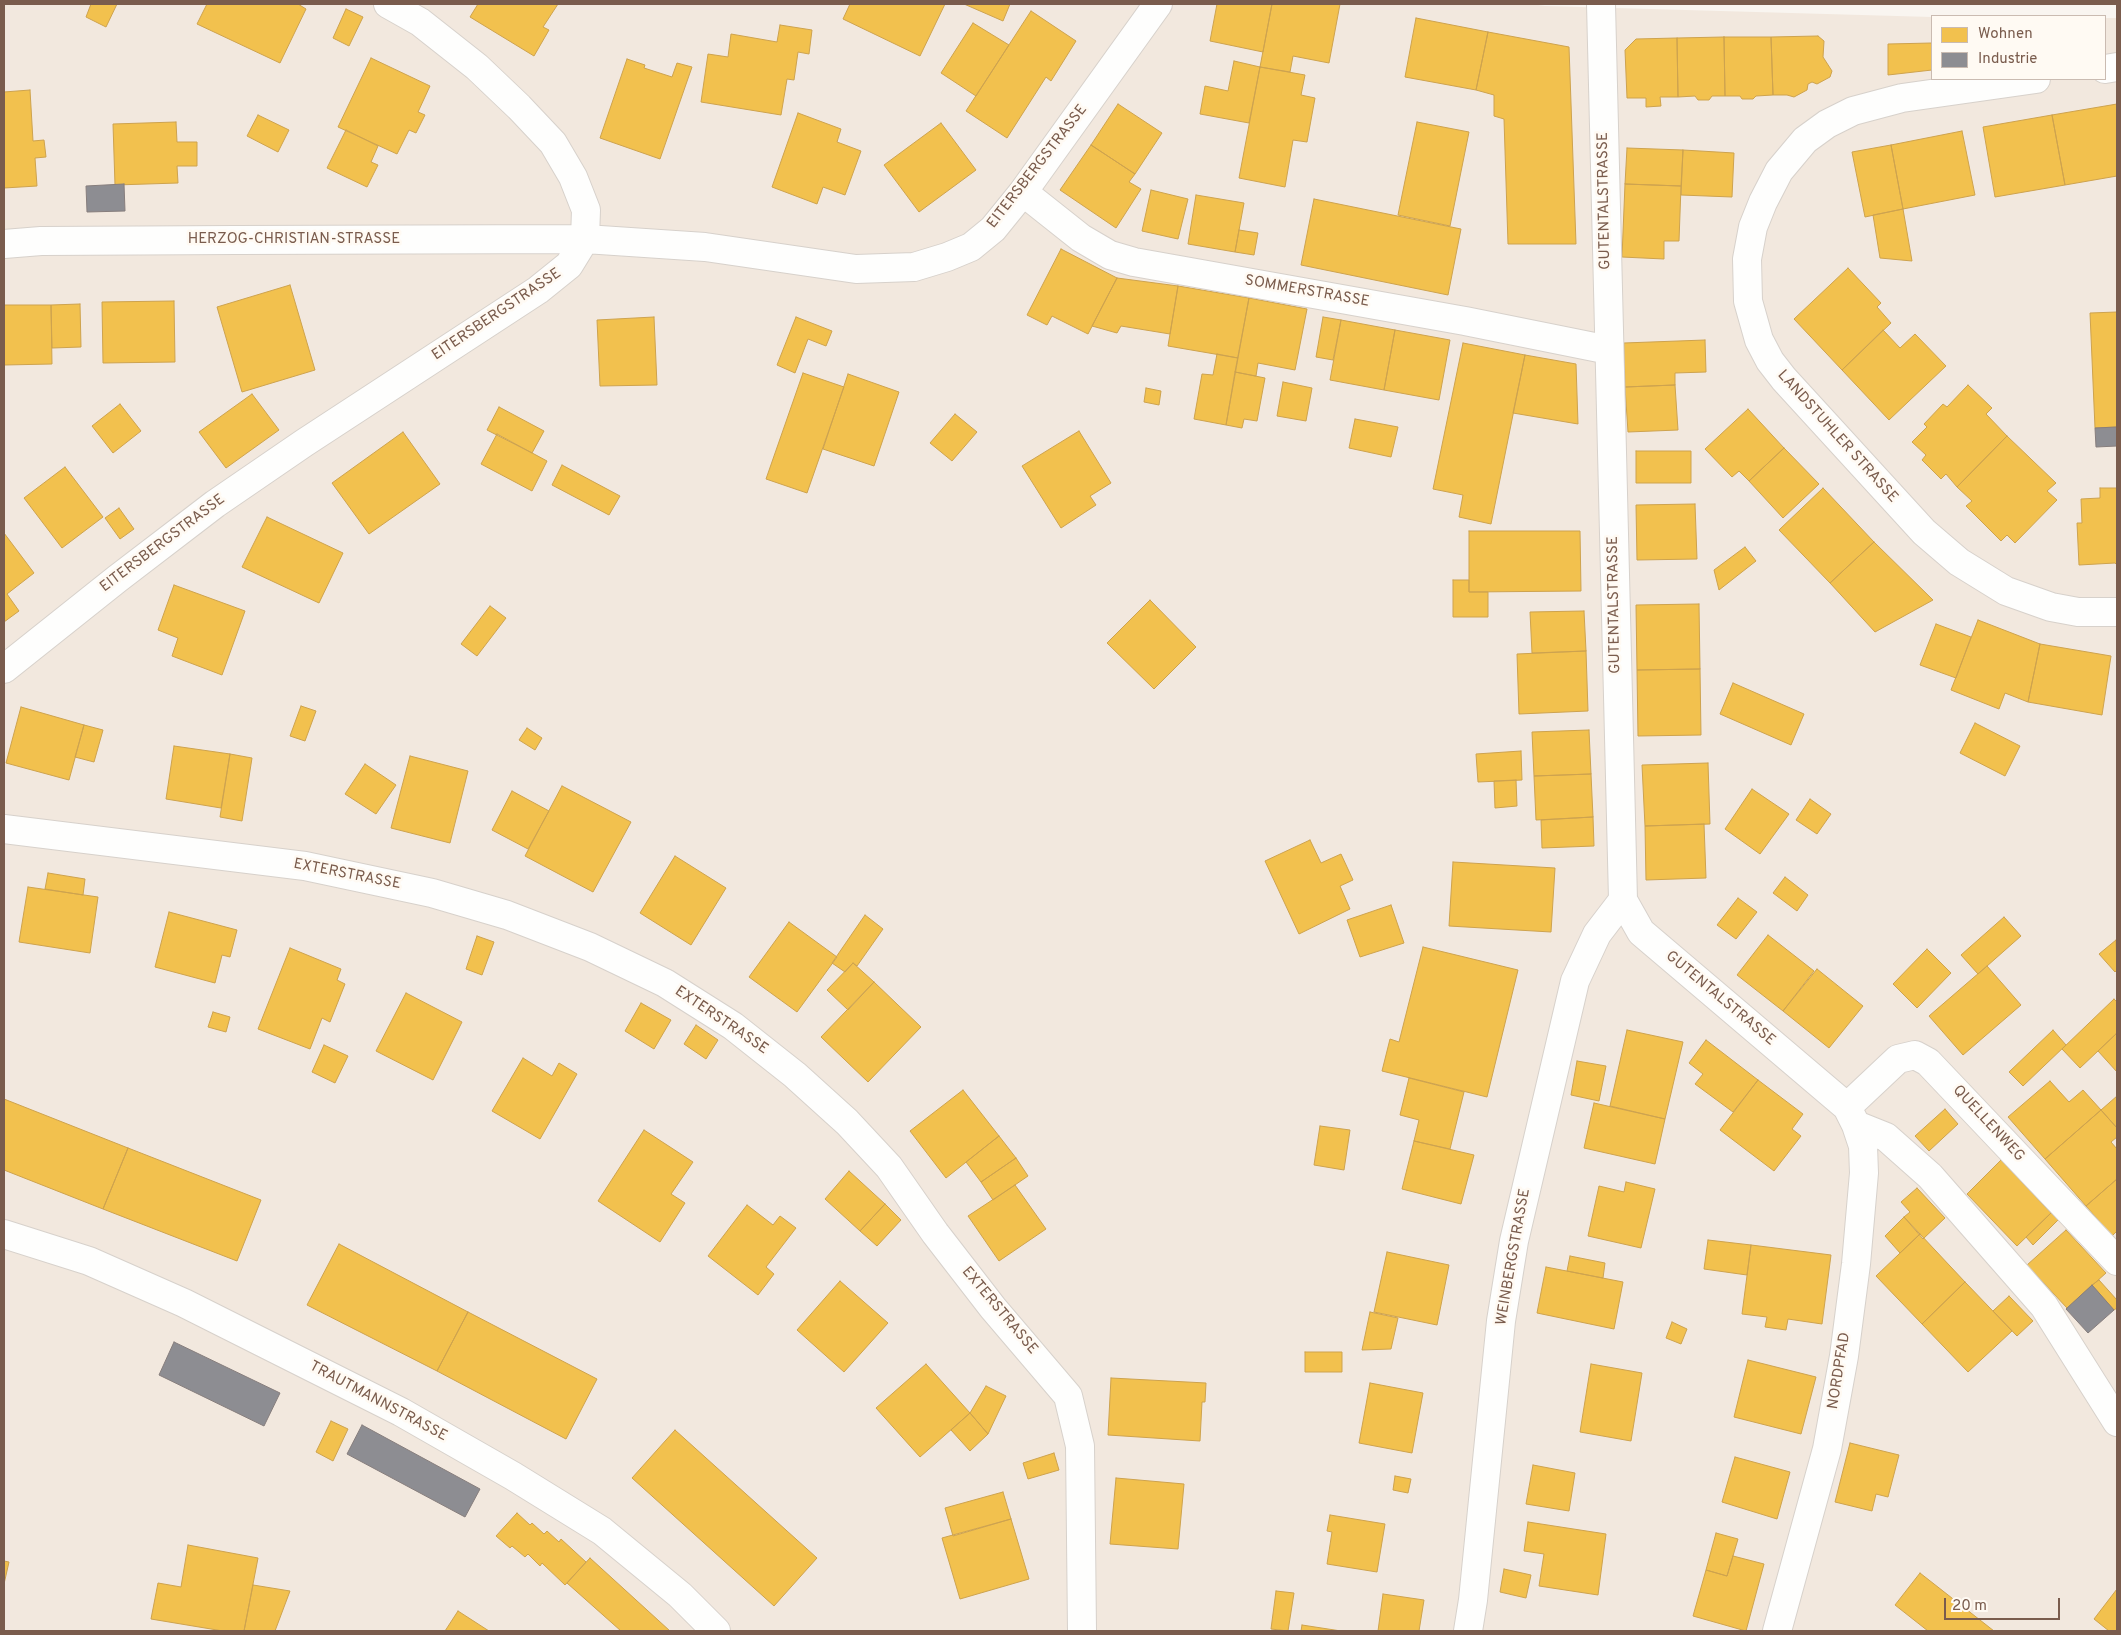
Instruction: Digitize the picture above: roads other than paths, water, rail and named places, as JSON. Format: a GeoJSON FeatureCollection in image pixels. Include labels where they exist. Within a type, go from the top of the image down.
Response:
{"type":"FeatureCollection","features":[{"type":"Feature","properties":{"kind":"street"},"geometry":{"type":"LineString","coordinates":[[388,4],[420,22],[477,67],[519,107],[553,144],[573,177],[586,210],[585,239]]}},
{"type":"Feature","properties":{"kind":"street","name":"EITERSBERGSTRASSE"},"geometry":{"type":"LineString","coordinates":[[4,669],[117,578],[215,504],[304,443],[538,290],[569,265],[585,239],[705,247],[856,269],[914,267],[971,247],[993,229],[1023,192],[1158,4]]}},
{"type":"Feature","properties":{"kind":"street","name":"GUTENTALSTRASSE"},"geometry":{"type":"LineString","coordinates":[[1601,4],[1623,900],[1641,932],[1852,1116],[1886,1137],[1930,1176],[2044,1306],[2117,1422]]}},
{"type":"Feature","properties":{"kind":"street","name":"LANDSTUHLER STRASSE"},"geometry":{"type":"LineString","coordinates":[[2029,80],[1902,98],[1853,111],[1827,124],[1805,140],[1779,171],[1753,227],[1747,259],[1748,301],[1759,340],[1770,361],[1784,380],[1924,532],[1958,562],[2006,591],[2051,607],[2078,612],[2117,612]]}},
{"type":"Feature","properties":{"kind":"street","name":"SOMMERSTRASSE"},"geometry":{"type":"LineString","coordinates":[[1023,192],[1081,238],[1110,255],[1143,263],[1465,320],[1609,350]]}},
{"type":"Feature","properties":{"kind":"street","name":"HERZOG-CHRISTIAN-STRASSE"},"geometry":{"type":"LineString","coordinates":[[4,244],[41,241],[585,239]]}},
{"type":"Feature","properties":{"kind":"street","name":"EXTERSTRASSE"},"geometry":{"type":"LineString","coordinates":[[4,829],[305,866],[432,893],[507,915],[590,947],[665,983],[734,1026],[795,1074],[847,1122],[889,1167],[993,1308],[1033,1352],[1068,1396],[1080,1446],[1082,1631]]}},
{"type":"Feature","properties":{"kind":"street","name":"WEINBERGSTRASSE"},"geometry":{"type":"LineString","coordinates":[[1468,1631],[1473,1600],[1501,1321],[1514,1241],[1574,982],[1597,934],[1623,900]]}},
{"type":"Feature","properties":{"kind":"street","name":"QUELLENWEG"},"geometry":{"type":"LineString","coordinates":[[1852,1116],[1898,1058],[1915,1055],[1928,1062],[2117,1261]]}},
{"type":"Feature","properties":{"kind":"street","name":"NORDPFAD"},"geometry":{"type":"LineString","coordinates":[[1777,1631],[1827,1449],[1844,1356],[1856,1264],[1864,1173],[1863,1146],[1852,1116]]}},
{"type":"Feature","properties":{"kind":"street","name":"TRAUTMANNSTRASSE"},"geometry":{"type":"LineString","coordinates":[[4,1234],[89,1261],[184,1303],[401,1412],[513,1476],[602,1531],[680,1595],[716,1631]]}}]}
